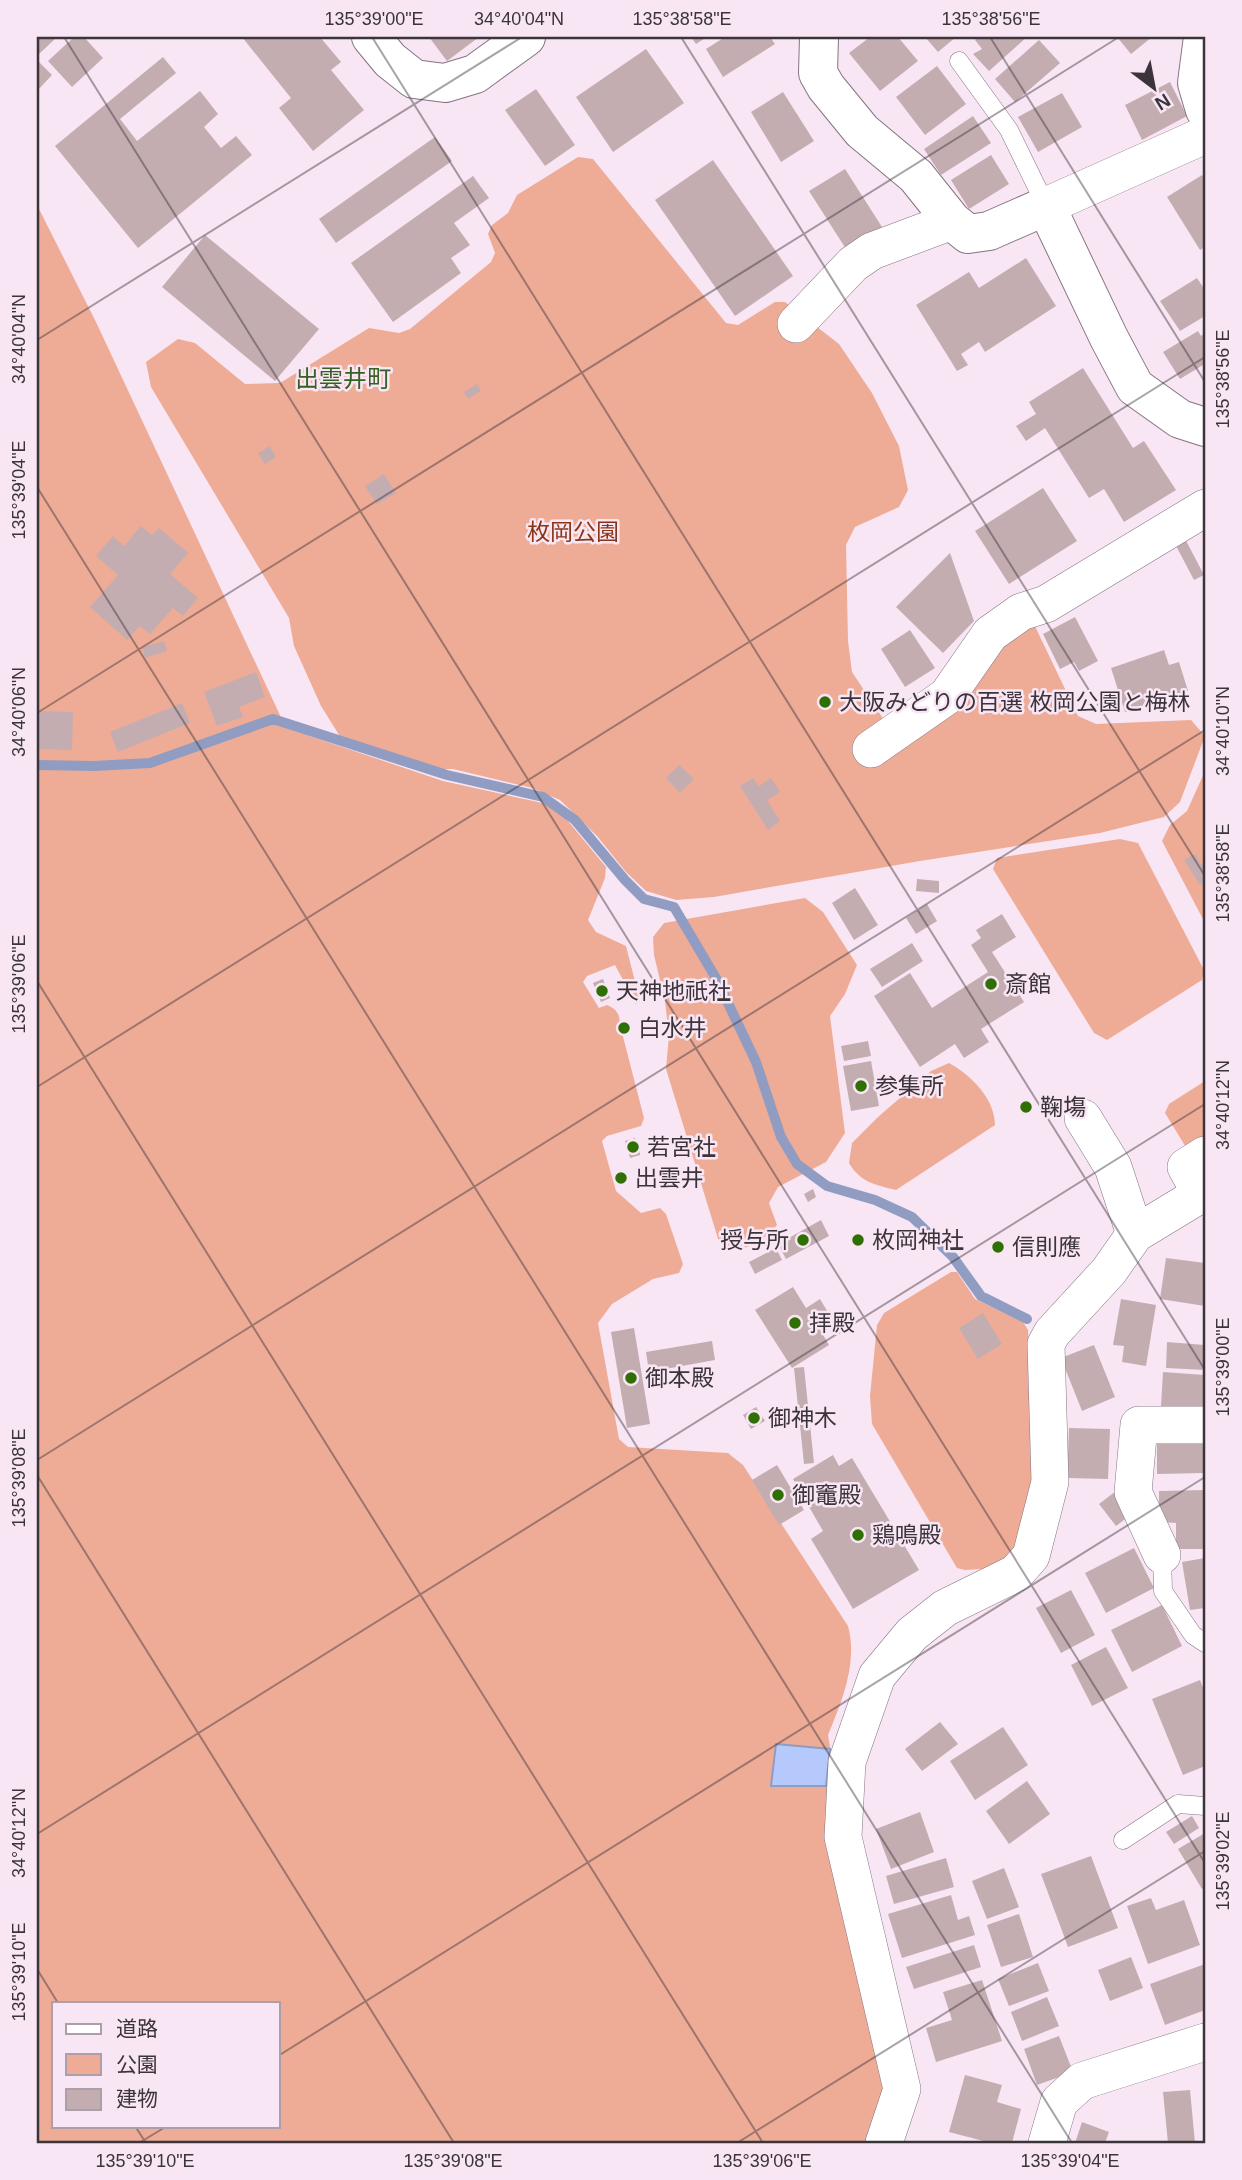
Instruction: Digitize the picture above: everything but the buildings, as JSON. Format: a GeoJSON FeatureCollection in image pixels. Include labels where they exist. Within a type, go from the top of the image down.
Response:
{"type":"FeatureCollection","features":[{"type":"Feature","properties":{"kind":"street"},"geometry":{"type":"LineString","coordinates":[[371,37],[390,60],[414,79],[445,83],[475,74],[526,37]]}},
{"type":"Feature","properties":{"kind":"street"},"geometry":{"type":"LineString","coordinates":[[819,37],[818,73],[826,87],[862,131],[916,176],[952,221],[968,234],[989,231],[1205,135]]}},
{"type":"Feature","properties":{"kind":"street"},"geometry":{"type":"LineString","coordinates":[[1203,37],[1197,83],[1205,110]]}},
{"type":"Feature","properties":{"kind":"street"},"geometry":{"type":"LineString","coordinates":[[1045,206],[1135,387],[1180,419],[1205,427]]}},
{"type":"Feature","properties":{"kind":"street"},"geometry":{"type":"LineString","coordinates":[[796,324],[853,264],[872,251],[952,221]]}},
{"type":"Feature","properties":{"kind":"street"},"geometry":{"type":"LineString","coordinates":[[871,749],[947,696],[990,634],[1021,612],[1046,604],[1205,508]]}},
{"type":"Feature","properties":{"kind":"street"},"geometry":{"type":"LineString","coordinates":[[1083,1118],[1113,1167],[1135,1234]]}},
{"type":"Feature","properties":{"kind":"street"},"geometry":{"type":"LineString","coordinates":[[884,2143],[902,2089],[843,1837],[847,1762],[877,1676],[912,1634],[945,1608],[1016,1573],[1031,1556],[1050,1482],[1046,1344],[1052,1333],[1109,1271],[1135,1234],[1203,1197],[1186,1167],[1205,1155]]}},
{"type":"Feature","properties":{"kind":"street"},"geometry":{"type":"LineString","coordinates":[[1162,1555],[1133,1492],[1139,1425],[1205,1425]]}},
{"type":"Feature","properties":{"kind":"street"},"geometry":{"type":"LineString","coordinates":[[1046,2143],[1059,2102],[1082,2081],[1205,2042]]}},
{"type":"Feature","properties":{"kind":"lane"},"geometry":{"type":"LineString","coordinates":[[959,61],[1009,130],[1045,206]]}},
{"type":"Feature","properties":{"kind":"lane"},"geometry":{"type":"LineString","coordinates":[[1162,1555],[1163,1591],[1193,1635],[1205,1643]]}},
{"type":"Feature","properties":{"kind":"lane"},"geometry":{"type":"LineString","coordinates":[[1124,1840],[1178,1804],[1205,1805]]}},
{"type":"Feature","properties":{"kind":"green space","name":"枚岡公園"},"geometry":{"type":"Polygon","coordinates":[[[578,157],[593,159],[726,323],[738,325],[775,302],[785,302],[839,344],[872,393],[899,446],[908,490],[899,507],[855,527],[846,545],[848,641],[852,672],[900,740],[997,639],[1032,620],[1078,716],[1096,724],[1191,720],[1205,736],[1180,802],[1164,817],[1100,833],[714,897],[676,900],[646,891],[626,872],[597,836],[560,800],[532,788],[443,769],[341,738],[321,706],[294,646],[289,618],[151,387],[146,362],[178,339],[195,343],[245,384],[280,383],[369,328],[399,333],[410,329],[491,262],[495,253],[488,234],[492,225],[508,213],[517,195],[578,157]]]}},
{"type":"Feature","properties":{"kind":"green space"},"geometry":{"type":"Polygon","coordinates":[[[37,205],[96,322],[286,728],[443,781],[547,804],[568,821],[606,867],[605,878],[588,920],[596,932],[626,946],[640,1001],[636,1004],[615,965],[587,976],[583,982],[599,1008],[607,1005],[619,1015],[644,1118],[641,1126],[607,1136],[602,1141],[616,1191],[641,1213],[660,1208],[666,1214],[683,1264],[679,1273],[653,1279],[612,1304],[598,1323],[619,1439],[628,1447],[728,1453],[743,1465],[848,1626],[851,1640],[850,1668],[828,1735],[889,2081],[868,2143],[37,2143],[37,205]]]}},
{"type":"Feature","properties":{"kind":"green space"},"geometry":{"type":"Polygon","coordinates":[[[1205,771],[1205,923],[1162,841],[1170,825],[1187,811],[1205,771]]]}},
{"type":"Feature","properties":{"kind":"green space"},"geometry":{"type":"Polygon","coordinates":[[[1120,839],[1138,843],[1204,970],[1202,980],[1107,1040],[1094,1033],[993,869],[997,858],[1120,839]]]}},
{"type":"Feature","properties":{"kind":"green space"},"geometry":{"type":"Polygon","coordinates":[[[805,898],[823,912],[857,965],[845,994],[830,1016],[845,1133],[826,1162],[778,1187],[769,1203],[777,1225],[771,1232],[750,1246],[735,1248],[719,1242],[666,1069],[669,1035],[653,937],[664,923],[805,898]]]}},
{"type":"Feature","properties":{"kind":"green space"},"geometry":{"type":"Polygon","coordinates":[[[949,1063],[973,1081],[986,1097],[994,1115],[995,1125],[896,1190],[863,1179],[849,1163],[852,1143],[931,1071],[949,1063]]]}},
{"type":"Feature","properties":{"kind":"green space"},"geometry":{"type":"Polygon","coordinates":[[[1205,1081],[1205,1146],[1187,1149],[1165,1113],[1169,1104],[1205,1081]]]}},
{"type":"Feature","properties":{"kind":"green space"},"geometry":{"type":"Polygon","coordinates":[[[951,1272],[957,1272],[975,1299],[1023,1322],[1028,1330],[1036,1460],[1025,1534],[997,1568],[957,1568],[872,1424],[870,1396],[877,1325],[884,1313],[951,1272]]]}},
{"type":"Feature","properties":{"kind":"water"},"geometry":{"type":"Polygon","coordinates":[[[776,1744],[830,1749],[826,1786],[771,1786],[776,1744]]]}},
{"type":"Feature","properties":{"kind":"waterway"},"geometry":{"type":"LineString","coordinates":[[37,765],[150,763],[273,719],[447,775],[543,797],[575,820],[644,899],[674,907],[717,980],[756,1062],[781,1137],[797,1164],[827,1186],[875,1200],[912,1217],[953,1257],[981,1296],[1027,1319]]}},
{"type":"Feature","properties":{"kind":"place","name":"大阪みどりの百選 枚岡公園と梅林"},"geometry":{"type":"Point","coordinates":[825,702]}},
{"type":"Feature","properties":{"kind":"place","name":"斎館"},"geometry":{"type":"Point","coordinates":[991,984]}},
{"type":"Feature","properties":{"kind":"place","name":"天神地祇社"},"geometry":{"type":"Point","coordinates":[602,991]}},
{"type":"Feature","properties":{"kind":"place","name":"白水井"},"geometry":{"type":"Point","coordinates":[624,1028]}},
{"type":"Feature","properties":{"kind":"place","name":"参集所"},"geometry":{"type":"Point","coordinates":[861,1086]}},
{"type":"Feature","properties":{"kind":"place","name":"鞠塲"},"geometry":{"type":"Point","coordinates":[1026,1107]}},
{"type":"Feature","properties":{"kind":"place","name":"若宮社"},"geometry":{"type":"Point","coordinates":[633,1147]}},
{"type":"Feature","properties":{"kind":"place","name":"出雲井"},"geometry":{"type":"Point","coordinates":[621,1178]}},
{"type":"Feature","properties":{"kind":"place","name":"授与所"},"geometry":{"type":"Point","coordinates":[803,1240]}},
{"type":"Feature","properties":{"kind":"place","name":"枚岡神社"},"geometry":{"type":"Point","coordinates":[858,1240]}},
{"type":"Feature","properties":{"kind":"place","name":"信則應"},"geometry":{"type":"Point","coordinates":[998,1247]}},
{"type":"Feature","properties":{"kind":"place","name":"拝殿"},"geometry":{"type":"Point","coordinates":[795,1323]}},
{"type":"Feature","properties":{"kind":"place","name":"御本殿"},"geometry":{"type":"Point","coordinates":[631,1378]}},
{"type":"Feature","properties":{"kind":"place","name":"御神木"},"geometry":{"type":"Point","coordinates":[754,1418]}},
{"type":"Feature","properties":{"kind":"place","name":"御竈殿"},"geometry":{"type":"Point","coordinates":[778,1495]}},
{"type":"Feature","properties":{"kind":"place","name":"鶏鳴殿"},"geometry":{"type":"Point","coordinates":[858,1535]}},
{"type":"Feature","properties":{"kind":"district","name":"出雲井町"},"geometry":{"type":"Point","coordinates":[343,378]}}]}
